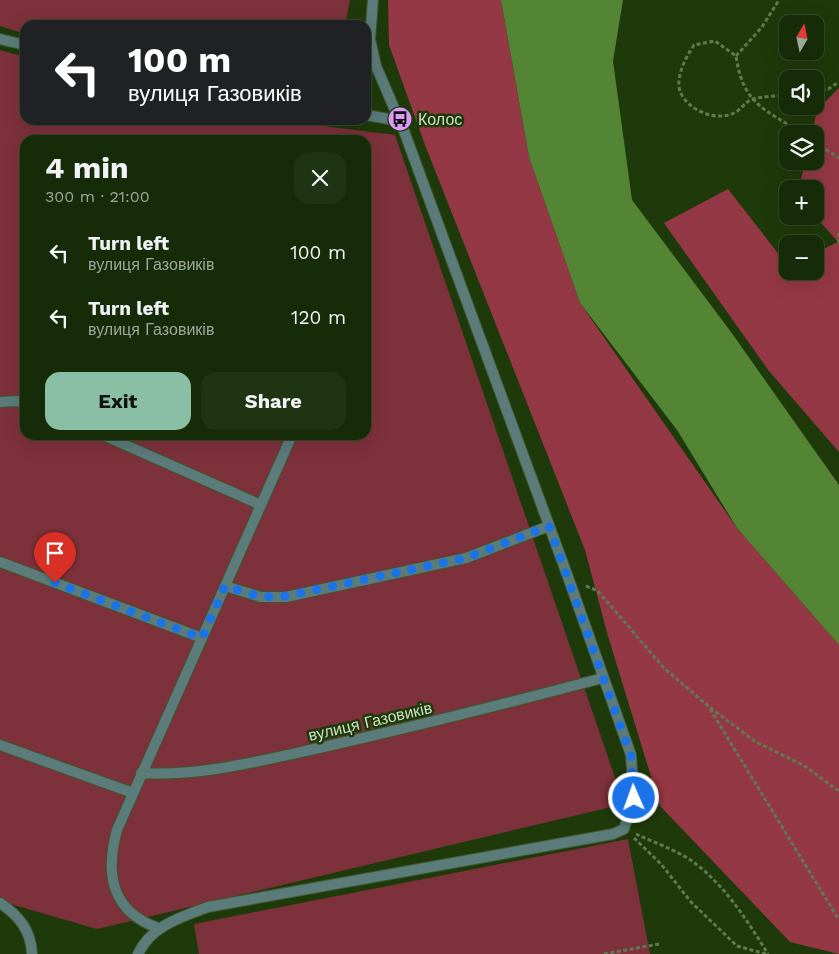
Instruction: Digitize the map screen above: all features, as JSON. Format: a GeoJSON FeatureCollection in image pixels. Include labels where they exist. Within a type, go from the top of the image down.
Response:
{"type":"FeatureCollection","features":[{"type":"Feature","properties":{"kind":"street"},"geometry":{"type":"LineString","coordinates":[[371,26],[373,0]]}},
{"type":"Feature","properties":{"kind":"street"},"geometry":{"type":"LineString","coordinates":[[0,39],[20,44]]}},
{"type":"Feature","properties":{"kind":"street"},"geometry":{"type":"LineString","coordinates":[[138,954],[158,928],[182,916],[208,907],[613,834],[624,829],[634,798],[631,756],[568,577],[400,121],[374,57],[371,44]]}},
{"type":"Feature","properties":{"kind":"street"},"geometry":{"type":"LineString","coordinates":[[371,116],[400,121]]}},
{"type":"Feature","properties":{"kind":"street"},"geometry":{"type":"LineString","coordinates":[[0,402],[20,402]]}},
{"type":"Feature","properties":{"kind":"street"},"geometry":{"type":"LineString","coordinates":[[114,440],[261,505]]}},
{"type":"Feature","properties":{"kind":"street"},"geometry":{"type":"LineString","coordinates":[[158,928],[132,916],[120,901],[113,880],[110,854],[132,792],[290,440]]}},
{"type":"Feature","properties":{"kind":"street"},"geometry":{"type":"LineString","coordinates":[[225,586],[261,597],[286,596],[466,558],[549,526]]}},
{"type":"Feature","properties":{"kind":"street"},"geometry":{"type":"LineString","coordinates":[[0,562],[202,638]]}},
{"type":"Feature","properties":{"kind":"street","name":"вулиця Газовиків"},"geometry":{"type":"LineString","coordinates":[[141,773],[168,775],[261,761],[442,720],[603,678]]}},
{"type":"Feature","properties":{"kind":"street"},"geometry":{"type":"LineString","coordinates":[[0,745],[132,792]]}},
{"type":"Feature","properties":{"kind":"street"},"geometry":{"type":"LineString","coordinates":[[0,903],[18,916],[31,942],[32,954]]}},
{"type":"Feature","properties":{"kind":"path"},"geometry":{"type":"LineString","coordinates":[[736,56],[762,27],[778,0]]}},
{"type":"Feature","properties":{"kind":"path"},"geometry":{"type":"LineString","coordinates":[[779,96],[751,100],[739,112],[721,116],[702,114],[686,101],[678,83],[684,62],[694,45],[715,41],[736,56],[739,79],[751,100],[789,125]]}},
{"type":"Feature","properties":{"kind":"path"},"geometry":{"type":"LineString","coordinates":[[824,90],[839,82]]}},
{"type":"Feature","properties":{"kind":"path"},"geometry":{"type":"LineString","coordinates":[[824,148],[839,158]]}},
{"type":"Feature","properties":{"kind":"path"},"geometry":{"type":"LineString","coordinates":[[839,233],[839,245]]}},
{"type":"Feature","properties":{"kind":"path"},"geometry":{"type":"LineString","coordinates":[[568,577],[598,591],[664,668],[708,706],[756,742],[803,765],[839,791]]}},
{"type":"Feature","properties":{"kind":"path"},"geometry":{"type":"LineString","coordinates":[[708,706],[839,920]]}},
{"type":"Feature","properties":{"kind":"path"},"geometry":{"type":"LineString","coordinates":[[624,829],[689,859],[717,884],[751,926],[767,954]]}},
{"type":"Feature","properties":{"kind":"path"},"geometry":{"type":"LineString","coordinates":[[624,829],[661,864],[691,902],[736,946],[767,954]]}},
{"type":"Feature","properties":{"kind":"path"},"geometry":{"type":"LineString","coordinates":[[604,954],[659,944]]}},
{"type":"Feature","properties":{"kind":"shaded area"},"geometry":{"type":"Polygon","coordinates":[[[0,0],[350,0],[346,20],[20,20],[20,32],[0,26],[0,0]]]}},
{"type":"Feature","properties":{"kind":"shaded area"},"geometry":{"type":"Polygon","coordinates":[[[388,0],[501,0],[529,157],[580,303],[737,528],[839,645],[839,954],[790,942],[660,806],[608,636],[585,550],[425,145],[389,45],[388,0]]]}},
{"type":"Feature","properties":{"kind":"shaded area"},"geometry":{"type":"Polygon","coordinates":[[[501,0],[623,0],[613,61],[632,200],[731,332],[839,485],[839,645],[737,528],[677,430],[580,303],[529,157],[501,0]]]}},
{"type":"Feature","properties":{"kind":"shaded area"},"geometry":{"type":"Polygon","coordinates":[[[0,50],[20,56],[20,125],[316,125],[395,135],[624,804],[97,929],[0,901],[0,50]]]}},
{"type":"Feature","properties":{"kind":"shaded area"},"geometry":{"type":"Polygon","coordinates":[[[839,88],[839,452],[769,371],[664,223],[728,189],[779,255],[779,280],[824,280],[824,249],[838,242],[823,225],[824,180],[801,180],[803,170],[824,170],[824,125],[814,125],[816,115],[824,115],[824,103],[839,88]]]}},
{"type":"Feature","properties":{"kind":"shaded area"},"geometry":{"type":"Polygon","coordinates":[[[628,839],[650,954],[199,954],[194,924],[628,839]]]}},
{"type":"Feature","properties":{"kind":"place","name":"Колос"},"geometry":{"type":"Point","coordinates":[400,119]}},
{"type":"Feature","properties":{"kind":"route"},"geometry":{"type":"LineString","coordinates":[[55,583],[202,638],[225,586],[261,597],[286,596],[466,558],[549,526],[631,756],[634,798]]}}]}
